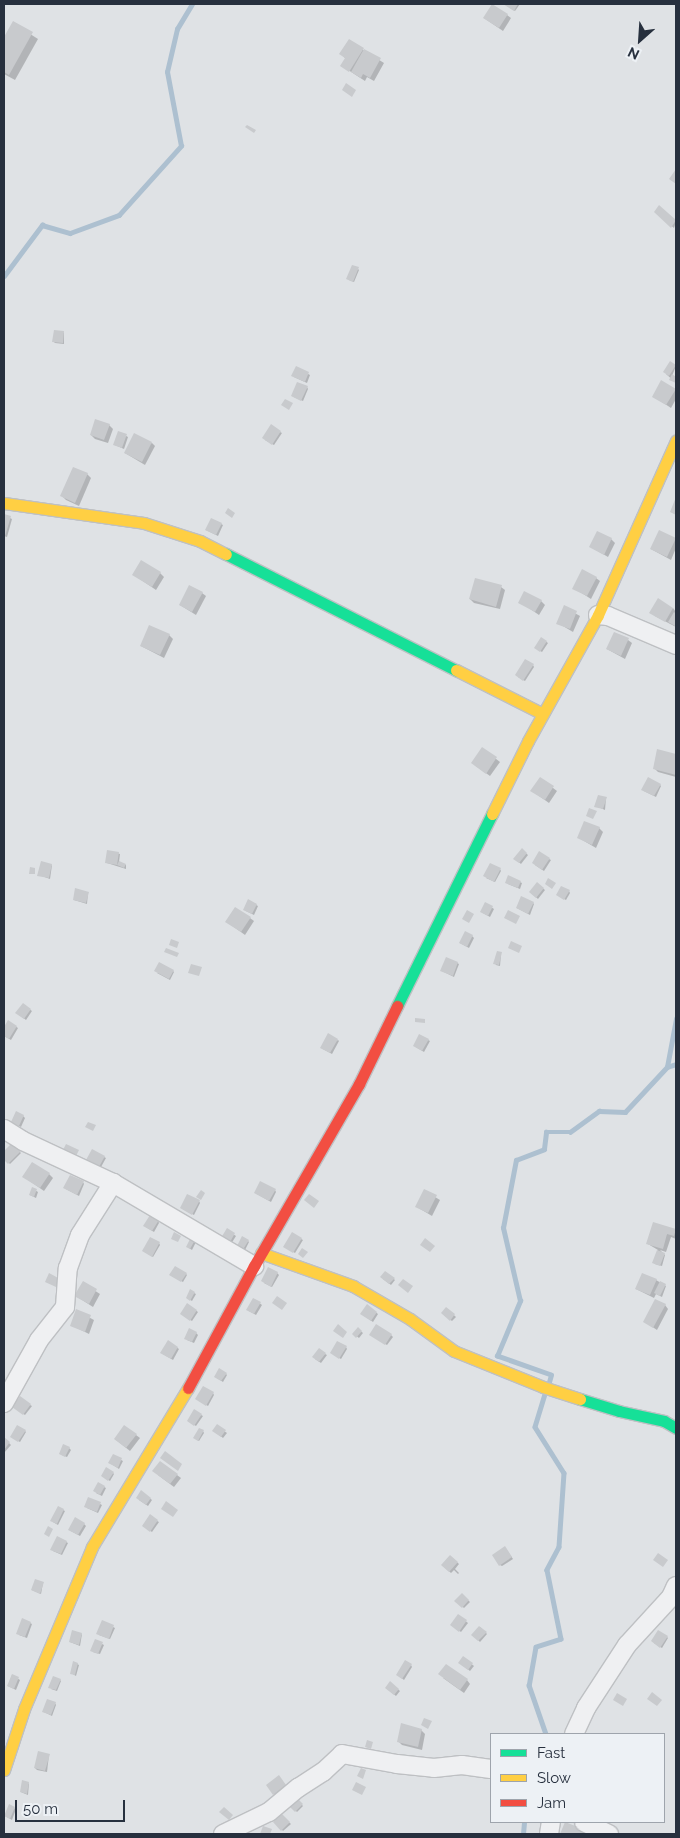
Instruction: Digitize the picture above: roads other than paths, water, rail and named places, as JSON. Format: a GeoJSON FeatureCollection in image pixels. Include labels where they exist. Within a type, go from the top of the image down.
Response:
{"type":"FeatureCollection","features":[{"type":"Feature","properties":{"kind":"street"},"geometry":{"type":"LineString","coordinates":[[4,1770],[24,1709],[92,1547],[180,1405],[257,1260],[359,1084],[543,714],[598,615],[676,441]]}},
{"type":"Feature","properties":{"kind":"street"},"geometry":{"type":"LineString","coordinates":[[4,503],[144,523],[200,541],[543,714]]}},
{"type":"Feature","properties":{"kind":"street"},"geometry":{"type":"LineString","coordinates":[[598,615],[608,616],[676,645]]}},
{"type":"Feature","properties":{"kind":"street"},"geometry":{"type":"LineString","coordinates":[[4,1129],[24,1141],[113,1183],[257,1260],[354,1286],[410,1319],[454,1351],[543,1387],[619,1411],[664,1420],[676,1428]]}},
{"type":"Feature","properties":{"kind":"street"},"geometry":{"type":"LineString","coordinates":[[4,1402],[39,1340],[65,1307],[68,1268],[80,1235],[113,1183]]}},
{"type":"Feature","properties":{"kind":"street"},"geometry":{"type":"LineString","coordinates":[[574,1733],[586,1708],[627,1645],[671,1597],[676,1586]]}},
{"type":"Feature","properties":{"kind":"street"},"geometry":{"type":"LineString","coordinates":[[224,1834],[269,1812],[342,1754],[397,1764],[434,1768],[462,1765],[490,1769]]}},
{"type":"Feature","properties":{"kind":"street"},"geometry":{"type":"LineString","coordinates":[[586,1823],[609,1834]]}},
{"type":"Feature","properties":{"kind":"waterway"},"geometry":{"type":"LineString","coordinates":[[4,276],[42,225],[70,233],[119,215],[181,146],[167,72],[177,29],[192,4]]}},
{"type":"Feature","properties":{"kind":"waterway"},"geometry":{"type":"LineString","coordinates":[[549,1382],[551,1375],[497,1356],[520,1301],[503,1228],[516,1160],[544,1149],[546,1132],[570,1132],[599,1111],[625,1112],[667,1067],[676,1019]]}},
{"type":"Feature","properties":{"kind":"waterway"},"geometry":{"type":"LineString","coordinates":[[667,1067],[676,1064]]}},
{"type":"Feature","properties":{"kind":"waterway"},"geometry":{"type":"LineString","coordinates":[[545,1394],[535,1427],[564,1473],[559,1547],[547,1570],[561,1639],[536,1647],[529,1685],[546,1733]]}},
{"type":"Feature","properties":{"kind":"waterway"},"geometry":{"type":"LineString","coordinates":[[523,1834],[524,1823]]}}]}
